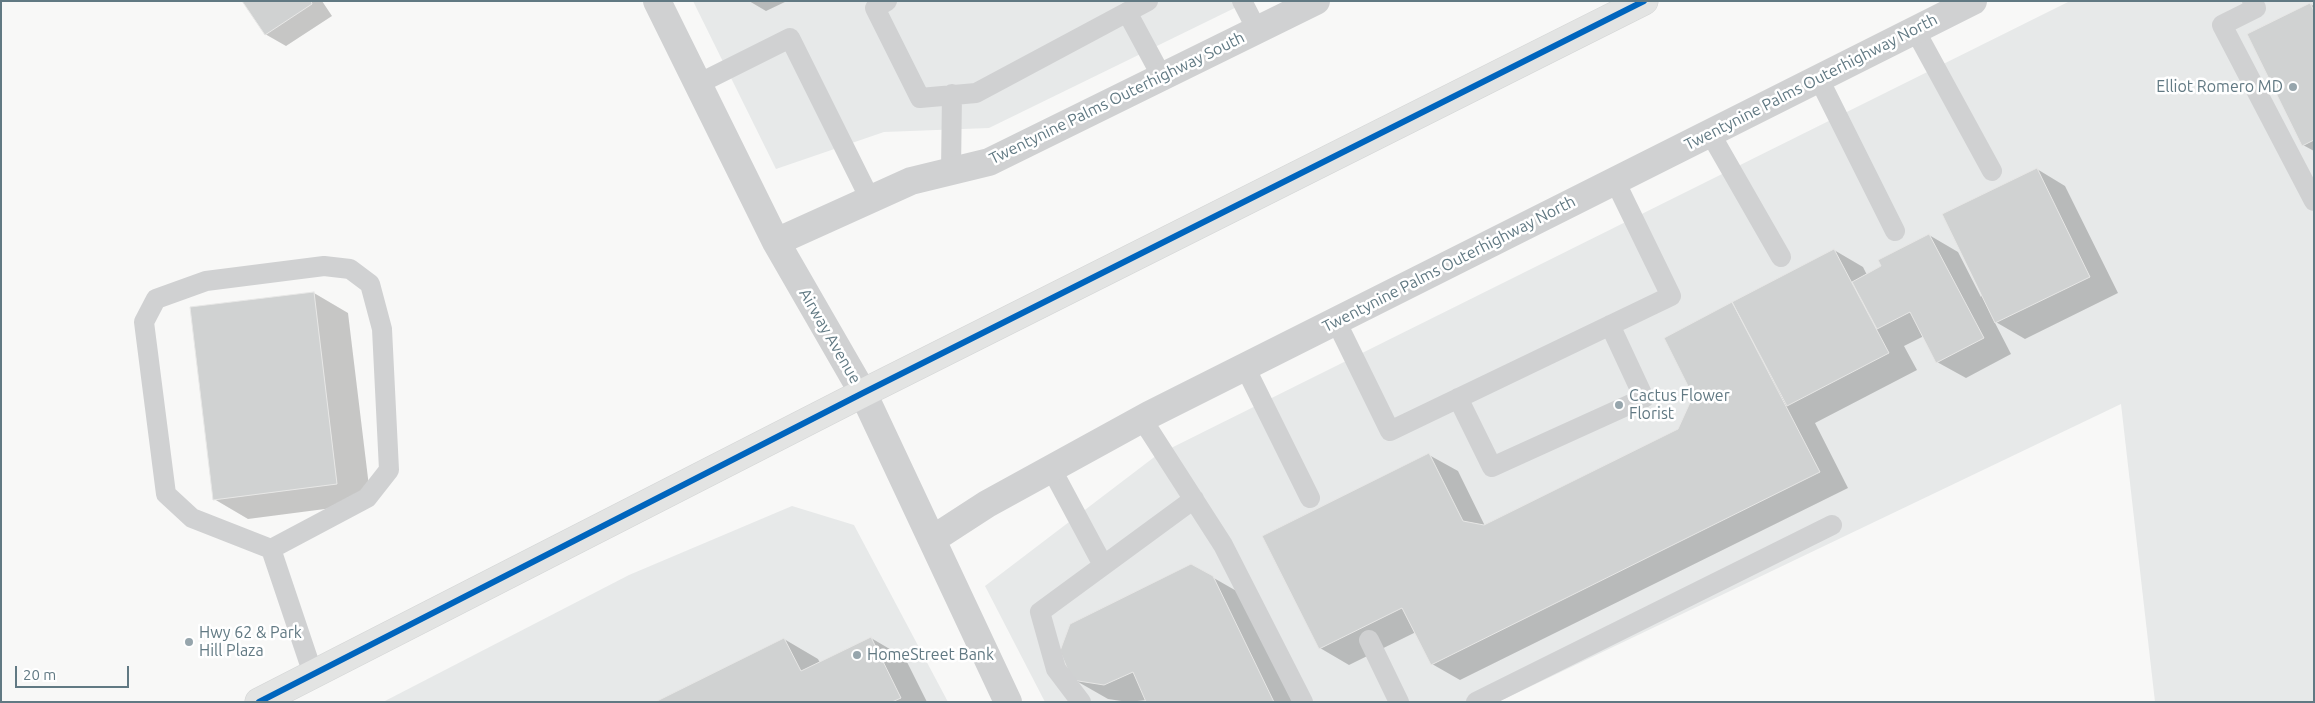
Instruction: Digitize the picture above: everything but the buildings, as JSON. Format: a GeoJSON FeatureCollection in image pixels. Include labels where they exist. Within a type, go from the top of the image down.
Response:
{"type":"FeatureCollection","features":[{"type":"Feature","properties":{"kind":"main road"},"geometry":{"type":"LineString","coordinates":[[259,702],[863,393],[1644,1]]}},
{"type":"Feature","properties":{"kind":"street","name":"Airway Avenue"},"geometry":{"type":"LineString","coordinates":[[658,1],[776,242],[863,393],[1008,702]]}},
{"type":"Feature","properties":{"kind":"street","name":"Twentynine Palms Outerhighway South"},"geometry":{"type":"LineString","coordinates":[[776,242],[911,181],[989,162],[1316,1]]}},
{"type":"Feature","properties":{"kind":"street","name":"Twentynine Palms Outerhighway North"},"geometry":{"type":"LineString","coordinates":[[933,539],[986,504],[1142,419],[1973,1]]}},
{"type":"Feature","properties":{"kind":"lane"},"geometry":{"type":"LineString","coordinates":[[887,1],[875,8],[920,98],[976,93],[1148,1]]}},
{"type":"Feature","properties":{"kind":"lane"},"geometry":{"type":"LineString","coordinates":[[1242,1],[1257,30]]}},
{"type":"Feature","properties":{"kind":"lane"},"geometry":{"type":"LineString","coordinates":[[2252,1],[2256,8],[2222,25],[2314,201]]}},
{"type":"Feature","properties":{"kind":"lane"},"geometry":{"type":"LineString","coordinates":[[1127,12],[1162,77]]}},
{"type":"Feature","properties":{"kind":"lane"},"geometry":{"type":"LineString","coordinates":[[1915,30],[1992,171]]}},
{"type":"Feature","properties":{"kind":"lane"},"geometry":{"type":"LineString","coordinates":[[698,84],[790,38],[870,199]]}},
{"type":"Feature","properties":{"kind":"lane"},"geometry":{"type":"LineString","coordinates":[[1818,78],[1895,230]]}},
{"type":"Feature","properties":{"kind":"lane"},"geometry":{"type":"LineString","coordinates":[[951,171],[952,94]]}},
{"type":"Feature","properties":{"kind":"lane"},"geometry":{"type":"LineString","coordinates":[[1710,133],[1780,256]]}},
{"type":"Feature","properties":{"kind":"lane"},"geometry":{"type":"LineString","coordinates":[[1336,321],[1390,431],[1671,296],[1615,181]]}},
{"type":"Feature","properties":{"kind":"lane"},"geometry":{"type":"LineString","coordinates":[[324,266],[350,269],[370,284],[382,329],[389,470],[367,498],[271,549],[192,518],[166,494],[144,322],[156,299],[206,281],[324,266]]}},
{"type":"Feature","properties":{"kind":"lane"},"geometry":{"type":"LineString","coordinates":[[1458,398],[1492,467],[1644,398],[1610,326]]}},
{"type":"Feature","properties":{"kind":"lane"},"geometry":{"type":"LineString","coordinates":[[1245,367],[1310,498]]}},
{"type":"Feature","properties":{"kind":"lane"},"geometry":{"type":"LineString","coordinates":[[1142,419],[1223,545],[1303,702]]}},
{"type":"Feature","properties":{"kind":"lane"},"geometry":{"type":"LineString","coordinates":[[1051,468],[1103,566]]}},
{"type":"Feature","properties":{"kind":"lane"},"geometry":{"type":"LineString","coordinates":[[1082,702],[1056,669],[1040,612],[1194,499]]}},
{"type":"Feature","properties":{"kind":"lane"},"geometry":{"type":"LineString","coordinates":[[1476,702],[1832,525]]}},
{"type":"Feature","properties":{"kind":"lane"},"geometry":{"type":"LineString","coordinates":[[271,549],[313,674]]}},
{"type":"Feature","properties":{"kind":"lane"},"geometry":{"type":"LineString","coordinates":[[1369,640],[1399,702]]}},
{"type":"Feature","properties":{"kind":"shaded area"},"geometry":{"type":"Polygon","coordinates":[[[693,1],[1249,1],[989,128],[884,132],[776,169],[693,1]]]}},
{"type":"Feature","properties":{"kind":"shaded area"},"geometry":{"type":"Polygon","coordinates":[[[2070,1],[2314,1],[2314,702],[2155,702],[2121,404],[1498,702],[1045,702],[985,586],[1157,455],[2070,1]]]}},
{"type":"Feature","properties":{"kind":"shaded area"},"geometry":{"type":"Polygon","coordinates":[[[792,506],[854,525],[948,702],[383,702],[629,575],[792,506]]]}},
{"type":"Feature","properties":{"kind":"transit line"},"geometry":{"type":"LineString","coordinates":[[259,702],[863,393],[1644,1]]}},
{"type":"Feature","properties":{"kind":"place","name":"Elliot Romero MD"},"geometry":{"type":"Point","coordinates":[2293,87]}},
{"type":"Feature","properties":{"kind":"place","name":"Cactus Flower Florist"},"geometry":{"type":"Point","coordinates":[1619,405]}},
{"type":"Feature","properties":{"kind":"place","name":"Hwy 62 & Park Hill Plaza"},"geometry":{"type":"Point","coordinates":[189,642]}},
{"type":"Feature","properties":{"kind":"place","name":"HomeStreet Bank"},"geometry":{"type":"Point","coordinates":[857,655]}}]}
